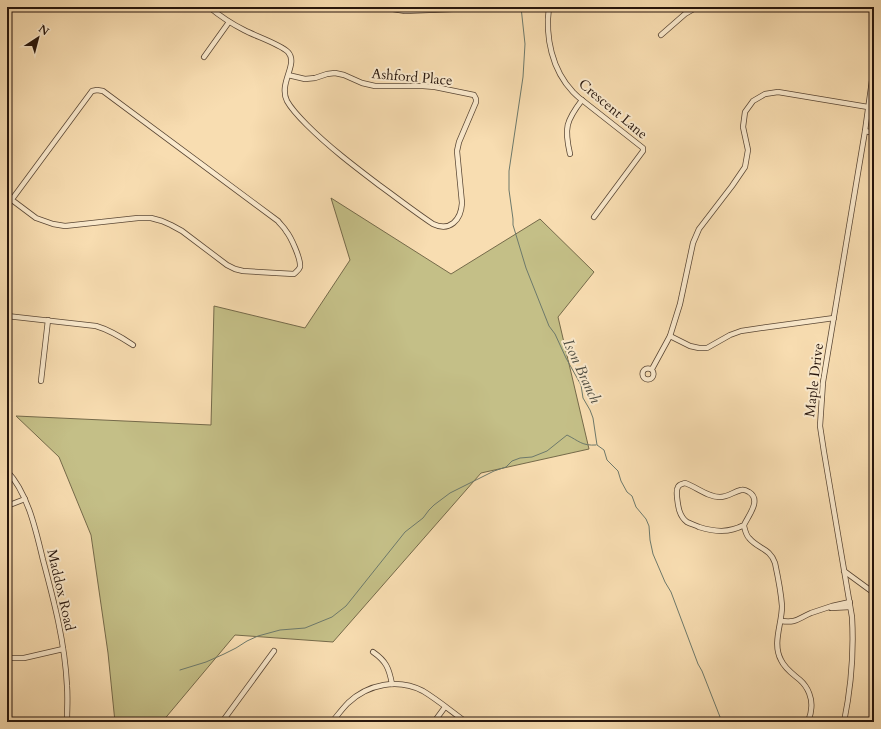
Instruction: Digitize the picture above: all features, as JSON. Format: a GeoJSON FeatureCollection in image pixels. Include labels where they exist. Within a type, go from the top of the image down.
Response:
{"type":"FeatureCollection","features":[{"type":"Feature","properties":{"kind":"street"},"geometry":{"type":"LineString","coordinates":[[209,7],[245,31],[286,50],[292,60],[288,75]]}},
{"type":"Feature","properties":{"kind":"street"},"geometry":{"type":"LineString","coordinates":[[381,7],[405,11],[471,7]]}},
{"type":"Feature","properties":{"kind":"street","name":"Crescent Lane"},"geometry":{"type":"LineString","coordinates":[[549,7],[548,32],[551,50],[556,66],[564,80],[573,92],[582,100],[644,148],[594,217]]}},
{"type":"Feature","properties":{"kind":"street"},"geometry":{"type":"LineString","coordinates":[[661,35],[685,14],[697,7]]}},
{"type":"Feature","properties":{"kind":"street"},"geometry":{"type":"LineString","coordinates":[[204,57],[230,22]]}},
{"type":"Feature","properties":{"kind":"street","name":"Maple Drive"},"geometry":{"type":"LineString","coordinates":[[844,722],[850,679],[853,639],[850,604],[820,426],[823,382],[865,131],[874,66]]}},
{"type":"Feature","properties":{"kind":"street","name":"Ashford Place"},"geometry":{"type":"LineString","coordinates":[[335,73],[375,86],[435,87],[475,96],[476,102],[459,142],[457,151],[462,204],[462,211],[458,219],[450,225],[445,226],[437,226],[428,221],[330,147],[290,106],[284,91],[288,75],[305,79],[335,73]]}},
{"type":"Feature","properties":{"kind":"street"},"geometry":{"type":"LineString","coordinates":[[7,206],[92,92],[97,90],[103,91],[278,221],[287,231],[298,257],[300,267],[294,274],[243,271],[227,265],[182,231],[162,221],[151,218],[138,218],[65,226],[53,224],[36,218],[12,200]]}},
{"type":"Feature","properties":{"kind":"street"},"geometry":{"type":"LineString","coordinates":[[652,369],[670,336],[680,304],[695,236],[700,226],[745,167],[748,150],[743,127],[745,112],[753,101],[764,94],[778,92],[868,107]]}},
{"type":"Feature","properties":{"kind":"street"},"geometry":{"type":"LineString","coordinates":[[570,154],[566,140],[568,122],[582,100]]}},
{"type":"Feature","properties":{"kind":"street"},"geometry":{"type":"LineString","coordinates":[[865,131],[874,133]]}},
{"type":"Feature","properties":{"kind":"street"},"geometry":{"type":"LineString","coordinates":[[7,316],[105,328],[133,345]]}},
{"type":"Feature","properties":{"kind":"street"},"geometry":{"type":"LineString","coordinates":[[670,336],[690,346],[708,348],[730,335],[741,331],[834,318]]}},
{"type":"Feature","properties":{"kind":"street"},"geometry":{"type":"LineString","coordinates":[[41,381],[48,320]]}},
{"type":"Feature","properties":{"kind":"street","name":"Maddox Road"},"geometry":{"type":"LineString","coordinates":[[7,471],[13,477],[25,499],[36,531],[54,605],[63,649],[67,686],[67,722]]}},
{"type":"Feature","properties":{"kind":"street"},"geometry":{"type":"LineString","coordinates":[[744,526],[724,531],[715,531],[687,522],[679,510],[678,486],[685,483],[706,494],[721,497],[744,490],[751,493],[754,497],[754,508],[744,526],[749,539],[768,552],[773,557],[775,563],[782,606],[777,642],[778,652],[786,667],[804,684],[808,691],[811,700],[811,710],[808,722]]}},
{"type":"Feature","properties":{"kind":"street"},"geometry":{"type":"LineString","coordinates":[[7,506],[25,499]]}},
{"type":"Feature","properties":{"kind":"street"},"geometry":{"type":"LineString","coordinates":[[844,571],[874,593]]}},
{"type":"Feature","properties":{"kind":"street"},"geometry":{"type":"LineString","coordinates":[[781,621],[789,622],[798,620],[811,613],[829,607],[832,608],[850,604]]}},
{"type":"Feature","properties":{"kind":"street"},"geometry":{"type":"LineString","coordinates":[[7,658],[24,658],[63,649]]}},
{"type":"Feature","properties":{"kind":"street"},"geometry":{"type":"LineString","coordinates":[[222,722],[274,651]]}},
{"type":"Feature","properties":{"kind":"street"},"geometry":{"type":"LineString","coordinates":[[373,652],[384,661],[389,671],[392,684]]}},
{"type":"Feature","properties":{"kind":"street"},"geometry":{"type":"LineString","coordinates":[[332,722],[348,703],[357,696],[377,686],[392,684],[415,688],[433,698],[466,722]]}},
{"type":"Feature","properties":{"kind":"street"},"geometry":{"type":"LineString","coordinates":[[434,722],[445,706]]}},
{"type":"Feature","properties":{"kind":"shaded area"},"geometry":{"type":"Polygon","coordinates":[[[331,198],[451,274],[540,219],[594,272],[558,317],[589,449],[481,473],[333,642],[235,635],[162,722],[115,722],[108,653],[91,535],[59,457],[16,416],[211,425],[214,306],[305,328],[350,260],[331,198]]]}},
{"type":"Feature","properties":{"kind":"waterway","name":"Ison Branch"},"geometry":{"type":"LineString","coordinates":[[521,7],[525,44],[523,77],[509,171],[509,190],[513,225],[526,268],[549,326],[555,334],[581,385],[583,398],[593,418],[597,445],[604,450],[607,460],[618,471],[627,492],[632,496],[636,507],[646,519],[649,526],[653,554],[671,592],[722,722]]}},
{"type":"Feature","properties":{"kind":"waterway"},"geometry":{"type":"LineString","coordinates":[[180,670],[206,662],[258,636],[280,630],[305,628],[332,617],[346,606],[405,532],[423,518],[434,505],[450,493],[494,471],[506,467],[512,461],[520,458],[532,457],[547,451],[567,435],[584,444],[596,445]]}}]}
